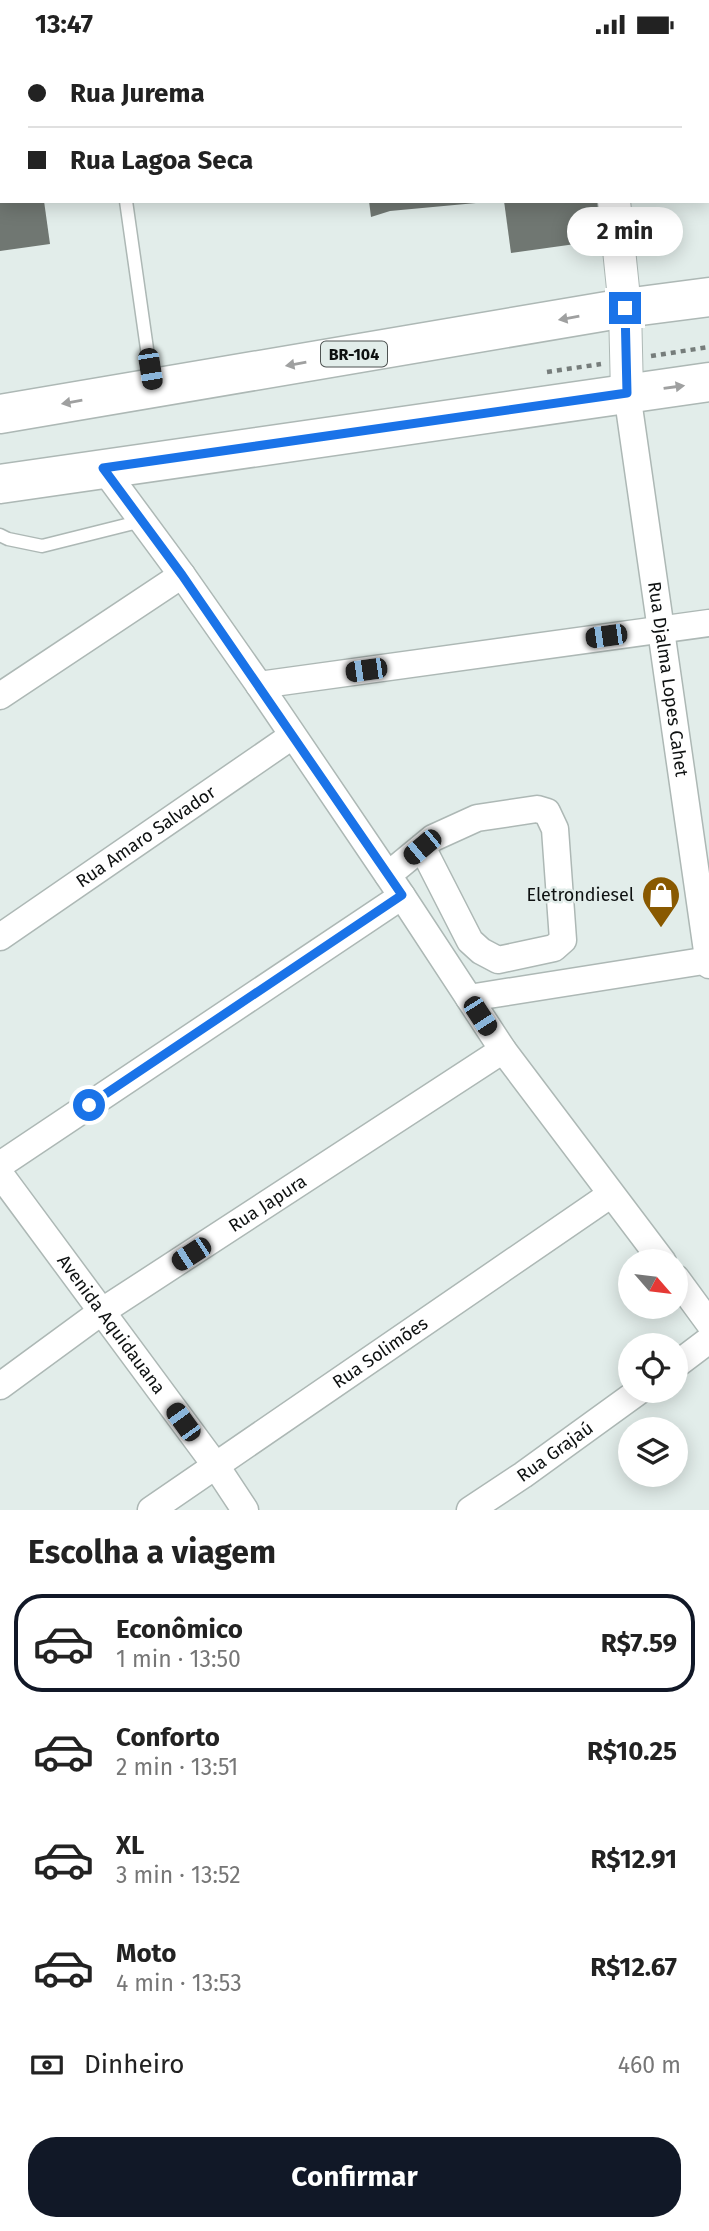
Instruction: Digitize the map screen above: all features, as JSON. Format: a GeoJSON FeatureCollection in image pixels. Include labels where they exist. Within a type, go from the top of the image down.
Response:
{"type":"FeatureCollection","features":[{"type":"Feature","properties":{"kind":"highway","name":"BR-104"},"geometry":{"type":"LineString","coordinates":[[0,414],[625,308],[709,297]]}},
{"type":"Feature","properties":{"kind":"highway"},"geometry":{"type":"LineString","coordinates":[[0,484],[709,382]]}},
{"type":"Feature","properties":{"kind":"street"},"geometry":{"type":"LineString","coordinates":[[614,203],[625,308],[627,393]]}},
{"type":"Feature","properties":{"kind":"street","name":"Rua Djalma Lopes Cahet"},"geometry":{"type":"LineString","coordinates":[[627,393],[709,962]]}},
{"type":"Feature","properties":{"kind":"street"},"geometry":{"type":"LineString","coordinates":[[103,468],[259,685],[503,1050],[653,1249]]}},
{"type":"Feature","properties":{"kind":"street"},"geometry":{"type":"LineString","coordinates":[[0,696],[182,575]]}},
{"type":"Feature","properties":{"kind":"street"},"geometry":{"type":"LineString","coordinates":[[259,685],[709,623]]}},
{"type":"Feature","properties":{"kind":"street","name":"Rua Amaro Salvador"},"geometry":{"type":"LineString","coordinates":[[0,937],[292,736]]}},
{"type":"Feature","properties":{"kind":"street"},"geometry":{"type":"LineString","coordinates":[[0,1165],[395,885],[422,847],[433,838],[477,818],[537,809],[547,811],[555,829],[563,940],[554,948],[498,960],[481,951],[470,941],[422,847]]}},
{"type":"Feature","properties":{"kind":"street"},"geometry":{"type":"LineString","coordinates":[[469,998],[709,962]]}},
{"type":"Feature","properties":{"kind":"street","name":"Rua Japura"},"geometry":{"type":"LineString","coordinates":[[0,1386],[102,1312],[503,1050]]}},
{"type":"Feature","properties":{"kind":"street","name":"Avenida Aquidauana"},"geometry":{"type":"LineString","coordinates":[[0,1174],[216,1466],[245,1510]]}},
{"type":"Feature","properties":{"kind":"street","name":"Rua Solimões"},"geometry":{"type":"LineString","coordinates":[[151,1510],[610,1195]]}},
{"type":"Feature","properties":{"kind":"street"},"geometry":{"type":"LineString","coordinates":[[688,1292],[706,1314]]}},
{"type":"Feature","properties":{"kind":"street"},"geometry":{"type":"LineString","coordinates":[[688,1356],[709,1340]]}},
{"type":"Feature","properties":{"kind":"street","name":"Rua Grajaú"},"geometry":{"type":"LineString","coordinates":[[470,1510],[622,1403]]}},
{"type":"Feature","properties":{"kind":"lane"},"geometry":{"type":"LineString","coordinates":[[127,203],[153,388]]}},
{"type":"Feature","properties":{"kind":"lane"},"geometry":{"type":"LineString","coordinates":[[0,535],[42,546],[142,521]]}},
{"type":"Feature","properties":{"kind":"building"},"geometry":{"type":"Polygon","coordinates":[[[0,203],[44,203],[50,244],[0,251],[0,203]]]}},
{"type":"Feature","properties":{"kind":"building"},"geometry":{"type":"Polygon","coordinates":[[[369,203],[476,203],[390,211],[371,217],[369,203]]]}},
{"type":"Feature","properties":{"kind":"building"},"geometry":{"type":"Polygon","coordinates":[[[504,203],[599,203],[604,240],[511,253],[504,203]]]}},
{"type":"Feature","properties":{"kind":"place","name":"Eletrondiesel"},"geometry":{"type":"Point","coordinates":[661,929]}},
{"type":"Feature","properties":{"kind":"route"},"geometry":{"type":"LineString","coordinates":[[89,1105],[402,895],[182,575],[103,468],[627,393],[625,308]]}}]}
